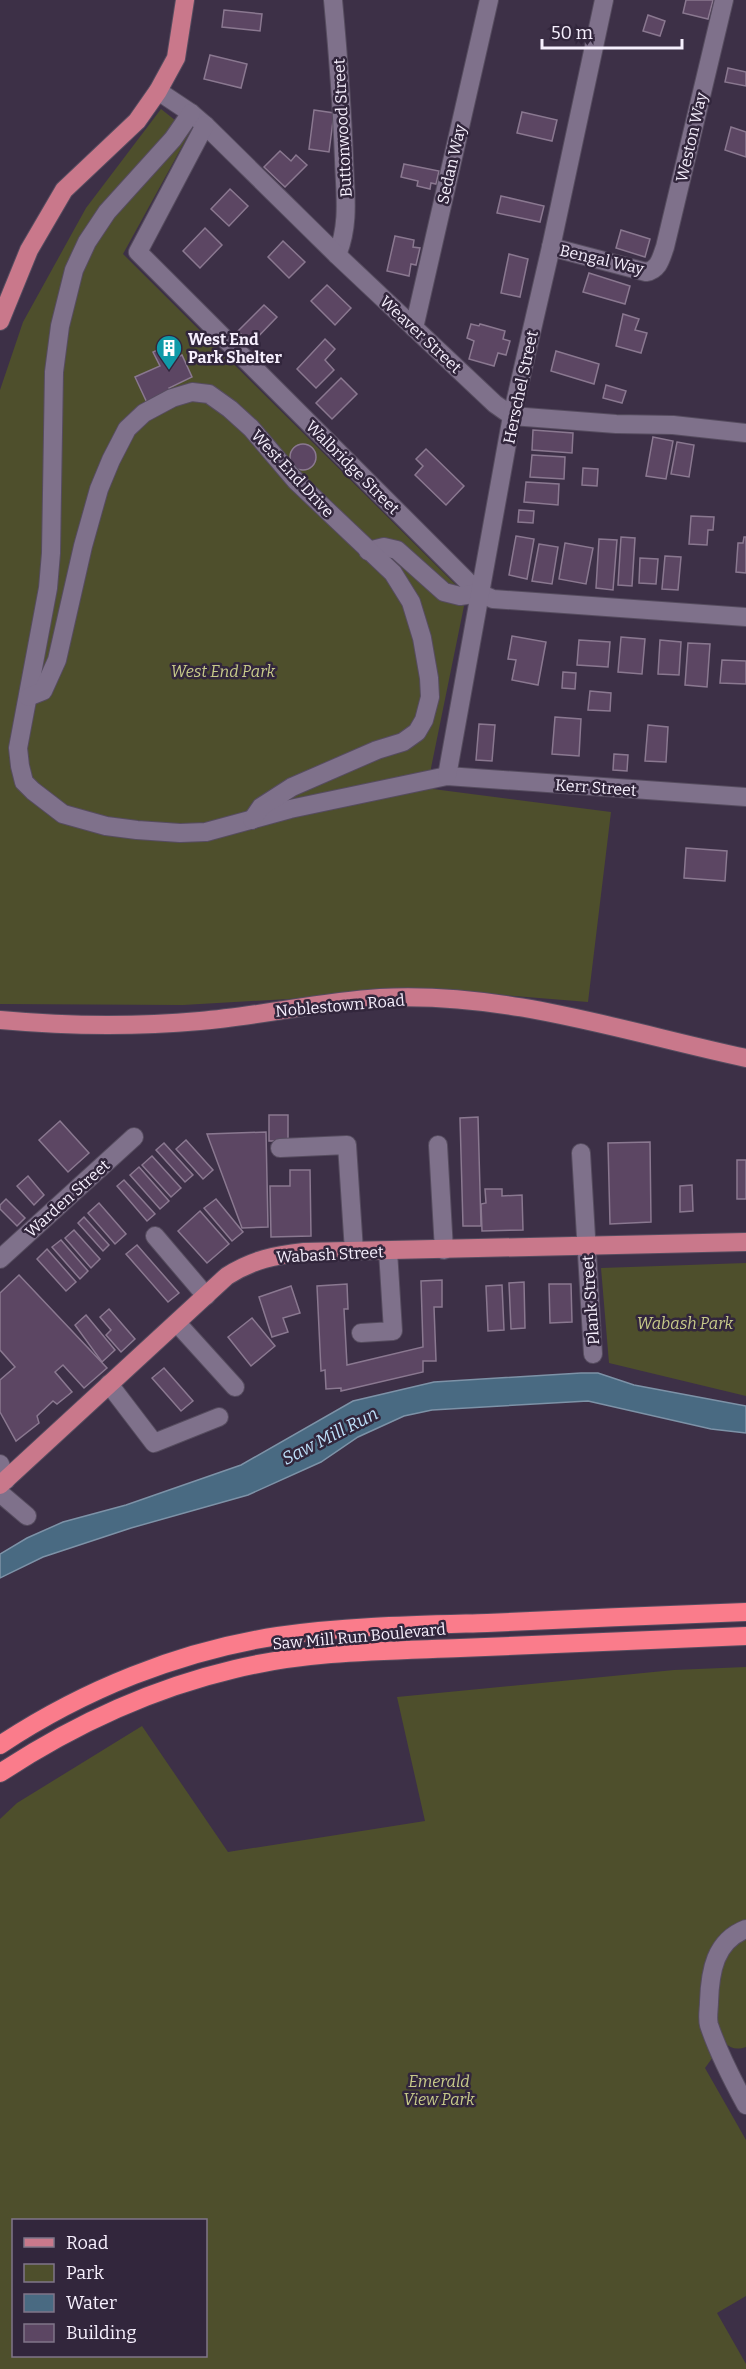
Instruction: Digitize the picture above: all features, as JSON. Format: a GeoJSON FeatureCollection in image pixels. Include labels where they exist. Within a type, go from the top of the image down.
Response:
{"type":"FeatureCollection","features":[{"type":"Feature","properties":{"kind":"highway","name":"Saw Mill Run Boulevard"},"geometry":{"type":"LineString","coordinates":[[0,1744],[60,1708],[140,1672],[221,1648],[277,1636],[373,1627],[746,1612]]}},
{"type":"Feature","properties":{"kind":"highway","name":"Saw Mill Run Boulevard"},"geometry":{"type":"LineString","coordinates":[[0,1773],[72,1729],[148,1695],[191,1680],[269,1662],[374,1651],[746,1636]]}},
{"type":"Feature","properties":{"kind":"main road"},"geometry":{"type":"LineString","coordinates":[[0,321],[29,250],[64,190],[137,121],[158,91],[176,58],[185,0]]}},
{"type":"Feature","properties":{"kind":"main road","name":"Noblestown Road"},"geometry":{"type":"LineString","coordinates":[[0,1020],[115,1026],[200,1021],[380,998],[439,999],[493,1003],[551,1012],[746,1058]]}},
{"type":"Feature","properties":{"kind":"main road","name":"Wabash Street"},"geometry":{"type":"LineString","coordinates":[[2,1480],[227,1276],[244,1264],[278,1254],[746,1242]]}},
{"type":"Feature","properties":{"kind":"street","name":"Buttonwood Street"},"geometry":{"type":"LineString","coordinates":[[333,0],[341,84],[346,214],[345,237],[337,255]]}},
{"type":"Feature","properties":{"kind":"street","name":"Sedan Way"},"geometry":{"type":"LineString","coordinates":[[414,328],[489,0]]}},
{"type":"Feature","properties":{"kind":"street","name":"Herschel Street"},"geometry":{"type":"LineString","coordinates":[[447,776],[512,416],[604,0]]}},
{"type":"Feature","properties":{"kind":"street","name":"Weston Way"},"geometry":{"type":"LineString","coordinates":[[653,271],[658,266],[665,247],[724,0]]}},
{"type":"Feature","properties":{"kind":"street","name":"Weaver Street"},"geometry":{"type":"LineString","coordinates":[[158,91],[205,125],[414,328],[495,404],[512,416]]}},
{"type":"Feature","properties":{"kind":"street"},"geometry":{"type":"LineString","coordinates":[[191,113],[173,139],[107,212],[87,242],[74,270],[57,345],[54,372],[51,553],[44,619],[18,748],[24,782],[63,814],[106,826],[180,833],[206,832],[290,809],[447,776]]}},
{"type":"Feature","properties":{"kind":"street","name":"Walbridge Street"},"geometry":{"type":"LineString","coordinates":[[205,125],[138,252],[479,593]]}},
{"type":"Feature","properties":{"kind":"street","name":"Bengal Way"},"geometry":{"type":"LineString","coordinates":[[551,247],[636,270],[653,271]]}},
{"type":"Feature","properties":{"kind":"street","name":"West End Drive"},"geometry":{"type":"LineString","coordinates":[[28,697],[43,691],[57,660],[83,546],[99,489],[111,459],[127,429],[144,413],[172,398],[192,392],[209,394],[251,428],[296,481],[393,573],[411,602],[417,619],[429,678],[430,697],[424,720],[417,732],[403,742],[377,750],[292,787],[261,807],[252,820]]}},
{"type":"Feature","properties":{"kind":"street"},"geometry":{"type":"LineString","coordinates":[[512,416],[616,424],[673,425],[746,434]]}},
{"type":"Feature","properties":{"kind":"street"},"geometry":{"type":"LineString","coordinates":[[368,550],[384,547],[397,550],[444,592],[460,596],[479,593],[493,598],[746,617]]}},
{"type":"Feature","properties":{"kind":"street","name":"Kerr Street"},"geometry":{"type":"LineString","coordinates":[[447,776],[746,797]]}},
{"type":"Feature","properties":{"kind":"street","name":"Warden Street"},"geometry":{"type":"LineString","coordinates":[[0,1259],[134,1137]]}},
{"type":"Feature","properties":{"kind":"street"},"geometry":{"type":"LineString","coordinates":[[280,1148],[347,1145],[354,1251]]}},
{"type":"Feature","properties":{"kind":"street"},"geometry":{"type":"LineString","coordinates":[[438,1145],[444,1250]]}},
{"type":"Feature","properties":{"kind":"street","name":"Plank Street"},"geometry":{"type":"LineString","coordinates":[[581,1153],[593,1354]]}},
{"type":"Feature","properties":{"kind":"street"},"geometry":{"type":"LineString","coordinates":[[155,1236],[206,1296]]}},
{"type":"Feature","properties":{"kind":"street"},"geometry":{"type":"LineString","coordinates":[[362,1333],[393,1331],[388,1251]]}},
{"type":"Feature","properties":{"kind":"street"},"geometry":{"type":"LineString","coordinates":[[177,1323],[235,1387]]}},
{"type":"Feature","properties":{"kind":"street"},"geometry":{"type":"LineString","coordinates":[[110,1384],[154,1443],[219,1417]]}},
{"type":"Feature","properties":{"kind":"street"},"geometry":{"type":"LineString","coordinates":[[2,1480],[27,1516]]}},
{"type":"Feature","properties":{"kind":"street"},"geometry":{"type":"LineString","coordinates":[[746,1929],[737,1932],[726,1942],[714,1960],[710,1983],[709,2023],[746,2105]]}},
{"type":"Feature","properties":{"kind":"green space","name":"West End Park"},"geometry":{"type":"Polygon","coordinates":[[[161,109],[190,132],[123,254],[455,584],[464,606],[431,768],[433,789],[611,812],[588,1002],[443,990],[183,1005],[0,1004],[0,390],[23,322],[86,208],[161,109]]]}},
{"type":"Feature","properties":{"kind":"green space","name":"Wabash Park"},"geometry":{"type":"Polygon","coordinates":[[[746,1263],[746,1396],[609,1363],[601,1268],[746,1263]]]}},
{"type":"Feature","properties":{"kind":"green space","name":"Emerald View Park"},"geometry":{"type":"Polygon","coordinates":[[[746,1667],[746,2047],[734,2048],[724,2042],[705,2068],[746,2140],[746,2296],[717,2313],[746,2364],[746,2369],[0,2369],[0,1819],[17,1803],[142,1726],[228,1852],[425,1821],[397,1697],[674,1670],[746,1667]]]}},
{"type":"Feature","properties":{"kind":"water","name":"Saw Mill Run"},"geometry":{"type":"Polygon","coordinates":[[[598,1373],[634,1385],[746,1406],[746,1433],[711,1429],[588,1401],[432,1410],[404,1416],[358,1437],[321,1462],[248,1495],[131,1528],[43,1557],[0,1578],[0,1554],[27,1538],[63,1522],[126,1505],[241,1465],[353,1401],[434,1382],[598,1373]]]}},
{"type":"Feature","properties":{"kind":"building"},"geometry":{"type":"Polygon","coordinates":[[[686,0],[713,0],[708,19],[683,13],[686,0]]]}},
{"type":"Feature","properties":{"kind":"building"},"geometry":{"type":"Polygon","coordinates":[[[224,10],[262,14],[260,31],[222,27],[224,10]]]}},
{"type":"Feature","properties":{"kind":"building"},"geometry":{"type":"Polygon","coordinates":[[[648,15],[665,21],[660,36],[643,31],[648,15]]]}},
{"type":"Feature","properties":{"kind":"building"},"geometry":{"type":"Polygon","coordinates":[[[210,55],[247,64],[241,88],[204,79],[210,55]]]}},
{"type":"Feature","properties":{"kind":"building"},"geometry":{"type":"Polygon","coordinates":[[[728,68],[746,72],[746,86],[725,82],[728,68]]]}},
{"type":"Feature","properties":{"kind":"building"},"geometry":{"type":"Polygon","coordinates":[[[314,110],[334,113],[329,152],[309,149],[314,110]]]}},
{"type":"Feature","properties":{"kind":"building"},"geometry":{"type":"Polygon","coordinates":[[[522,112],[557,120],[552,141],[517,133],[522,112]]]}},
{"type":"Feature","properties":{"kind":"building"},"geometry":{"type":"Polygon","coordinates":[[[731,127],[746,132],[746,157],[725,150],[731,127]]]}},
{"type":"Feature","properties":{"kind":"building"},"geometry":{"type":"Polygon","coordinates":[[[280,151],[291,161],[296,155],[307,165],[285,187],[264,167],[280,151]]]}},
{"type":"Feature","properties":{"kind":"building"},"geometry":{"type":"Polygon","coordinates":[[[404,164],[439,171],[436,184],[431,183],[430,189],[417,186],[418,181],[401,177],[404,164]]]}},
{"type":"Feature","properties":{"kind":"building"},"geometry":{"type":"Polygon","coordinates":[[[230,189],[248,206],[229,226],[211,209],[230,189]]]}},
{"type":"Feature","properties":{"kind":"building"},"geometry":{"type":"Polygon","coordinates":[[[501,196],[544,206],[540,222],[497,213],[501,196]]]}},
{"type":"Feature","properties":{"kind":"building"},"geometry":{"type":"Polygon","coordinates":[[[205,228],[222,245],[200,268],[183,251],[205,228]]]}},
{"type":"Feature","properties":{"kind":"building"},"geometry":{"type":"Polygon","coordinates":[[[621,230],[650,239],[645,257],[616,248],[621,230]]]}},
{"type":"Feature","properties":{"kind":"building"},"geometry":{"type":"Polygon","coordinates":[[[395,236],[414,240],[413,247],[420,248],[416,265],[411,264],[409,276],[387,271],[395,236]]]}},
{"type":"Feature","properties":{"kind":"building"},"geometry":{"type":"Polygon","coordinates":[[[283,241],[305,262],[289,278],[268,257],[283,241]]]}},
{"type":"Feature","properties":{"kind":"building"},"geometry":{"type":"Polygon","coordinates":[[[509,254],[528,259],[520,297],[501,293],[509,254]]]}},
{"type":"Feature","properties":{"kind":"building"},"geometry":{"type":"Polygon","coordinates":[[[589,273],[630,286],[625,304],[583,292],[589,273]]]}},
{"type":"Feature","properties":{"kind":"building"},"geometry":{"type":"Polygon","coordinates":[[[327,285],[351,308],[335,325],[311,301],[327,285]]]}},
{"type":"Feature","properties":{"kind":"building"},"geometry":{"type":"Polygon","coordinates":[[[264,305],[277,317],[251,344],[238,331],[264,305]]]}},
{"type":"Feature","properties":{"kind":"building"},"geometry":{"type":"Polygon","coordinates":[[[623,314],[639,319],[635,330],[647,333],[641,353],[616,346],[623,314]]]}},
{"type":"Feature","properties":{"kind":"building"},"geometry":{"type":"Polygon","coordinates":[[[471,324],[479,326],[480,324],[505,331],[503,339],[510,341],[506,355],[498,353],[494,366],[469,359],[474,341],[467,338],[471,324]]]}},
{"type":"Feature","properties":{"kind":"building"},"geometry":{"type":"Polygon","coordinates":[[[325,339],[335,349],[325,360],[334,370],[316,388],[297,369],[325,339]]]}},
{"type":"Feature","properties":{"kind":"building","name":"West End Park Shelter"},"geometry":{"type":"Polygon","coordinates":[[[166,346],[173,359],[182,355],[192,377],[169,388],[173,396],[149,407],[135,377],[160,366],[153,352],[166,346]]]}},
{"type":"Feature","properties":{"kind":"building"},"geometry":{"type":"Polygon","coordinates":[[[556,351],[599,364],[594,384],[551,371],[556,351]]]}},
{"type":"Feature","properties":{"kind":"building"},"geometry":{"type":"Polygon","coordinates":[[[341,378],[357,394],[332,419],[316,403],[341,378]]]}},
{"type":"Feature","properties":{"kind":"building"},"geometry":{"type":"Polygon","coordinates":[[[606,385],[626,391],[622,403],[603,398],[606,385]]]}},
{"type":"Feature","properties":{"kind":"building"},"geometry":{"type":"Polygon","coordinates":[[[533,430],[573,433],[572,453],[532,450],[533,430]]]}},
{"type":"Feature","properties":{"kind":"building"},"geometry":{"type":"Polygon","coordinates":[[[653,437],[673,441],[666,479],[646,476],[653,437]]]}},
{"type":"Feature","properties":{"kind":"building"},"geometry":{"type":"Polygon","coordinates":[[[677,442],[694,445],[689,477],[671,474],[677,442]]]}},
{"type":"Feature","properties":{"kind":"building"},"geometry":{"type":"Polygon","coordinates":[[[303,444],[313,447],[316,457],[313,467],[303,470],[293,467],[290,457],[293,447],[303,444]]]}},
{"type":"Feature","properties":{"kind":"building"},"geometry":{"type":"Polygon","coordinates":[[[426,449],[464,486],[446,505],[415,475],[423,466],[416,459],[426,449]]]}},
{"type":"Feature","properties":{"kind":"building"},"geometry":{"type":"Polygon","coordinates":[[[532,455],[565,457],[564,479],[530,477],[532,455]]]}},
{"type":"Feature","properties":{"kind":"building"},"geometry":{"type":"Polygon","coordinates":[[[583,468],[598,469],[597,486],[582,485],[583,468]]]}},
{"type":"Feature","properties":{"kind":"building"},"geometry":{"type":"Polygon","coordinates":[[[526,482],[559,484],[558,505],[524,502],[526,482]]]}},
{"type":"Feature","properties":{"kind":"building"},"geometry":{"type":"Polygon","coordinates":[[[519,510],[534,511],[533,523],[518,522],[519,510]]]}},
{"type":"Feature","properties":{"kind":"building"},"geometry":{"type":"Polygon","coordinates":[[[691,516],[714,517],[713,530],[708,530],[707,545],[689,544],[691,516]]]}},
{"type":"Feature","properties":{"kind":"building"},"geometry":{"type":"Polygon","coordinates":[[[516,536],[534,539],[527,579],[509,575],[516,536]]]}},
{"type":"Feature","properties":{"kind":"building"},"geometry":{"type":"Polygon","coordinates":[[[621,537],[635,538],[632,586],[618,585],[621,537]]]}},
{"type":"Feature","properties":{"kind":"building"},"geometry":{"type":"Polygon","coordinates":[[[746,537],[746,573],[736,572],[738,543],[743,543],[746,537]]]}},
{"type":"Feature","properties":{"kind":"building"},"geometry":{"type":"Polygon","coordinates":[[[599,539],[617,540],[613,590],[596,588],[599,539]]]}},
{"type":"Feature","properties":{"kind":"building"},"geometry":{"type":"Polygon","coordinates":[[[565,543],[593,548],[586,584],[559,579],[565,543]]]}},
{"type":"Feature","properties":{"kind":"building"},"geometry":{"type":"Polygon","coordinates":[[[539,544],[558,547],[552,584],[532,581],[539,544]]]}},
{"type":"Feature","properties":{"kind":"building"},"geometry":{"type":"Polygon","coordinates":[[[665,556],[681,557],[678,590],[662,589],[665,556]]]}},
{"type":"Feature","properties":{"kind":"building"},"geometry":{"type":"Polygon","coordinates":[[[640,558],[658,559],[656,584],[639,583],[640,558]]]}},
{"type":"Feature","properties":{"kind":"building"},"geometry":{"type":"Polygon","coordinates":[[[512,636],[546,642],[538,685],[512,680],[516,660],[508,659],[512,636]]]}},
{"type":"Feature","properties":{"kind":"building"},"geometry":{"type":"Polygon","coordinates":[[[621,637],[645,639],[642,674],[618,672],[621,637]]]}},
{"type":"Feature","properties":{"kind":"building"},"geometry":{"type":"Polygon","coordinates":[[[579,640],[610,642],[608,667],[577,665],[579,640]]]}},
{"type":"Feature","properties":{"kind":"building"},"geometry":{"type":"Polygon","coordinates":[[[660,640],[681,642],[679,675],[658,674],[660,640]]]}},
{"type":"Feature","properties":{"kind":"building"},"geometry":{"type":"Polygon","coordinates":[[[688,643],[710,644],[707,687],[685,685],[688,643]]]}},
{"type":"Feature","properties":{"kind":"building"},"geometry":{"type":"Polygon","coordinates":[[[722,660],[746,661],[746,684],[720,683],[722,660]]]}},
{"type":"Feature","properties":{"kind":"building"},"geometry":{"type":"Polygon","coordinates":[[[563,672],[576,673],[575,689],[562,688],[563,672]]]}},
{"type":"Feature","properties":{"kind":"building"},"geometry":{"type":"Polygon","coordinates":[[[590,691],[611,693],[610,711],[588,710],[590,691]]]}},
{"type":"Feature","properties":{"kind":"building"},"geometry":{"type":"Polygon","coordinates":[[[555,717],[581,719],[579,756],[552,754],[555,717]]]}},
{"type":"Feature","properties":{"kind":"building"},"geometry":{"type":"Polygon","coordinates":[[[479,724],[495,725],[492,761],[476,760],[479,724]]]}},
{"type":"Feature","properties":{"kind":"building"},"geometry":{"type":"Polygon","coordinates":[[[648,725],[668,727],[666,762],[645,761],[648,725]]]}},
{"type":"Feature","properties":{"kind":"building"},"geometry":{"type":"Polygon","coordinates":[[[614,754],[628,755],[627,771],[613,770],[614,754]]]}},
{"type":"Feature","properties":{"kind":"building"},"geometry":{"type":"Polygon","coordinates":[[[686,848],[727,851],[725,881],[684,878],[686,848]]]}},
{"type":"Feature","properties":{"kind":"building"},"geometry":{"type":"Polygon","coordinates":[[[269,1115],[288,1115],[288,1141],[269,1141],[269,1115]]]}},
{"type":"Feature","properties":{"kind":"building"},"geometry":{"type":"Polygon","coordinates":[[[478,1117],[481,1226],[463,1226],[460,1118],[478,1117]]]}},
{"type":"Feature","properties":{"kind":"building"},"geometry":{"type":"Polygon","coordinates":[[[60,1121],[89,1153],[68,1172],[39,1140],[60,1121]]]}},
{"type":"Feature","properties":{"kind":"building"},"geometry":{"type":"Polygon","coordinates":[[[266,1132],[268,1227],[242,1228],[207,1134],[266,1132]]]}},
{"type":"Feature","properties":{"kind":"building"},"geometry":{"type":"Polygon","coordinates":[[[186,1140],[213,1170],[203,1179],[176,1149],[186,1140]]]}},
{"type":"Feature","properties":{"kind":"building"},"geometry":{"type":"Polygon","coordinates":[[[650,1142],[651,1222],[610,1224],[608,1143],[650,1142]]]}},
{"type":"Feature","properties":{"kind":"building"},"geometry":{"type":"Polygon","coordinates":[[[164,1143],[193,1175],[185,1182],[156,1150],[164,1143]]]}},
{"type":"Feature","properties":{"kind":"building"},"geometry":{"type":"Polygon","coordinates":[[[152,1156],[181,1188],[171,1197],[142,1165],[152,1156]]]}},
{"type":"Feature","properties":{"kind":"building"},"geometry":{"type":"Polygon","coordinates":[[[737,1160],[746,1160],[746,1199],[737,1199],[737,1160]]]}},
{"type":"Feature","properties":{"kind":"building"},"geometry":{"type":"Polygon","coordinates":[[[139,1167],[169,1201],[160,1209],[130,1175],[139,1167]]]}},
{"type":"Feature","properties":{"kind":"building"},"geometry":{"type":"Polygon","coordinates":[[[290,1170],[310,1170],[311,1236],[271,1237],[270,1186],[290,1186],[290,1170]]]}},
{"type":"Feature","properties":{"kind":"building"},"geometry":{"type":"Polygon","coordinates":[[[28,1176],[44,1195],[34,1205],[17,1186],[28,1176]]]}},
{"type":"Feature","properties":{"kind":"building"},"geometry":{"type":"Polygon","coordinates":[[[124,1180],[155,1214],[147,1221],[117,1186],[124,1180]]]}},
{"type":"Feature","properties":{"kind":"building"},"geometry":{"type":"Polygon","coordinates":[[[692,1185],[693,1211],[680,1212],[680,1186],[692,1185]]]}},
{"type":"Feature","properties":{"kind":"building"},"geometry":{"type":"Polygon","coordinates":[[[485,1189],[502,1189],[502,1196],[522,1195],[523,1230],[482,1231],[481,1204],[486,1203],[485,1189]]]}},
{"type":"Feature","properties":{"kind":"building"},"geometry":{"type":"Polygon","coordinates":[[[6,1199],[25,1218],[17,1226],[0,1209],[0,1205],[6,1199]]]}},
{"type":"Feature","properties":{"kind":"building"},"geometry":{"type":"Polygon","coordinates":[[[216,1199],[243,1232],[232,1241],[204,1208],[216,1199]]]}},
{"type":"Feature","properties":{"kind":"building"},"geometry":{"type":"Polygon","coordinates":[[[99,1203],[126,1234],[115,1244],[88,1213],[99,1203]]]}},
{"type":"Feature","properties":{"kind":"building"},"geometry":{"type":"Polygon","coordinates":[[[200,1211],[229,1244],[207,1263],[178,1231],[200,1211]]]}},
{"type":"Feature","properties":{"kind":"building"},"geometry":{"type":"Polygon","coordinates":[[[84,1217],[109,1245],[103,1251],[78,1223],[84,1217]]]}},
{"type":"Feature","properties":{"kind":"building"},"geometry":{"type":"Polygon","coordinates":[[[74,1230],[100,1259],[91,1268],[65,1238],[74,1230]]]}},
{"type":"Feature","properties":{"kind":"building"},"geometry":{"type":"Polygon","coordinates":[[[61,1240],[88,1271],[80,1279],[52,1247],[61,1240]]]}},
{"type":"Feature","properties":{"kind":"building"},"geometry":{"type":"Polygon","coordinates":[[[137,1245],[179,1293],[168,1302],[126,1254],[137,1245]]]}},
{"type":"Feature","properties":{"kind":"building"},"geometry":{"type":"Polygon","coordinates":[[[47,1249],[76,1282],[66,1291],[37,1259],[47,1249]]]}},
{"type":"Feature","properties":{"kind":"building"},"geometry":{"type":"Polygon","coordinates":[[[19,1275],[107,1368],[84,1388],[63,1365],[55,1372],[72,1392],[57,1404],[53,1401],[37,1416],[39,1423],[16,1441],[0,1412],[0,1380],[15,1367],[0,1350],[0,1293],[19,1275]]]}},
{"type":"Feature","properties":{"kind":"building"},"geometry":{"type":"Polygon","coordinates":[[[442,1280],[442,1307],[434,1307],[436,1361],[423,1361],[423,1372],[341,1391],[341,1388],[326,1389],[325,1370],[321,1371],[317,1286],[347,1284],[348,1309],[344,1309],[347,1365],[423,1347],[421,1281],[442,1280]]]}},
{"type":"Feature","properties":{"kind":"building"},"geometry":{"type":"Polygon","coordinates":[[[524,1282],[525,1328],[511,1329],[509,1283],[524,1282]]]}},
{"type":"Feature","properties":{"kind":"building"},"geometry":{"type":"Polygon","coordinates":[[[549,1284],[571,1284],[572,1322],[550,1323],[549,1284]]]}},
{"type":"Feature","properties":{"kind":"building"},"geometry":{"type":"Polygon","coordinates":[[[502,1285],[504,1330],[488,1331],[486,1286],[502,1285]]]}},
{"type":"Feature","properties":{"kind":"building"},"geometry":{"type":"Polygon","coordinates":[[[291,1286],[300,1313],[283,1318],[288,1332],[272,1337],[259,1297],[291,1286]]]}},
{"type":"Feature","properties":{"kind":"building"},"geometry":{"type":"Polygon","coordinates":[[[109,1309],[135,1339],[121,1352],[106,1335],[111,1330],[100,1317],[109,1309]]]}},
{"type":"Feature","properties":{"kind":"building"},"geometry":{"type":"Polygon","coordinates":[[[86,1315],[115,1350],[102,1362],[75,1325],[86,1315]]]}},
{"type":"Feature","properties":{"kind":"building"},"geometry":{"type":"Polygon","coordinates":[[[252,1318],[275,1346],[251,1366],[228,1337],[252,1318]]]}},
{"type":"Feature","properties":{"kind":"building"},"geometry":{"type":"Polygon","coordinates":[[[164,1368],[193,1401],[181,1411],[152,1378],[164,1368]]]}},
{"type":"Feature","properties":{"kind":"place","name":"West End Park Shelter"},"geometry":{"type":"Point","coordinates":[169,371]}}]}
